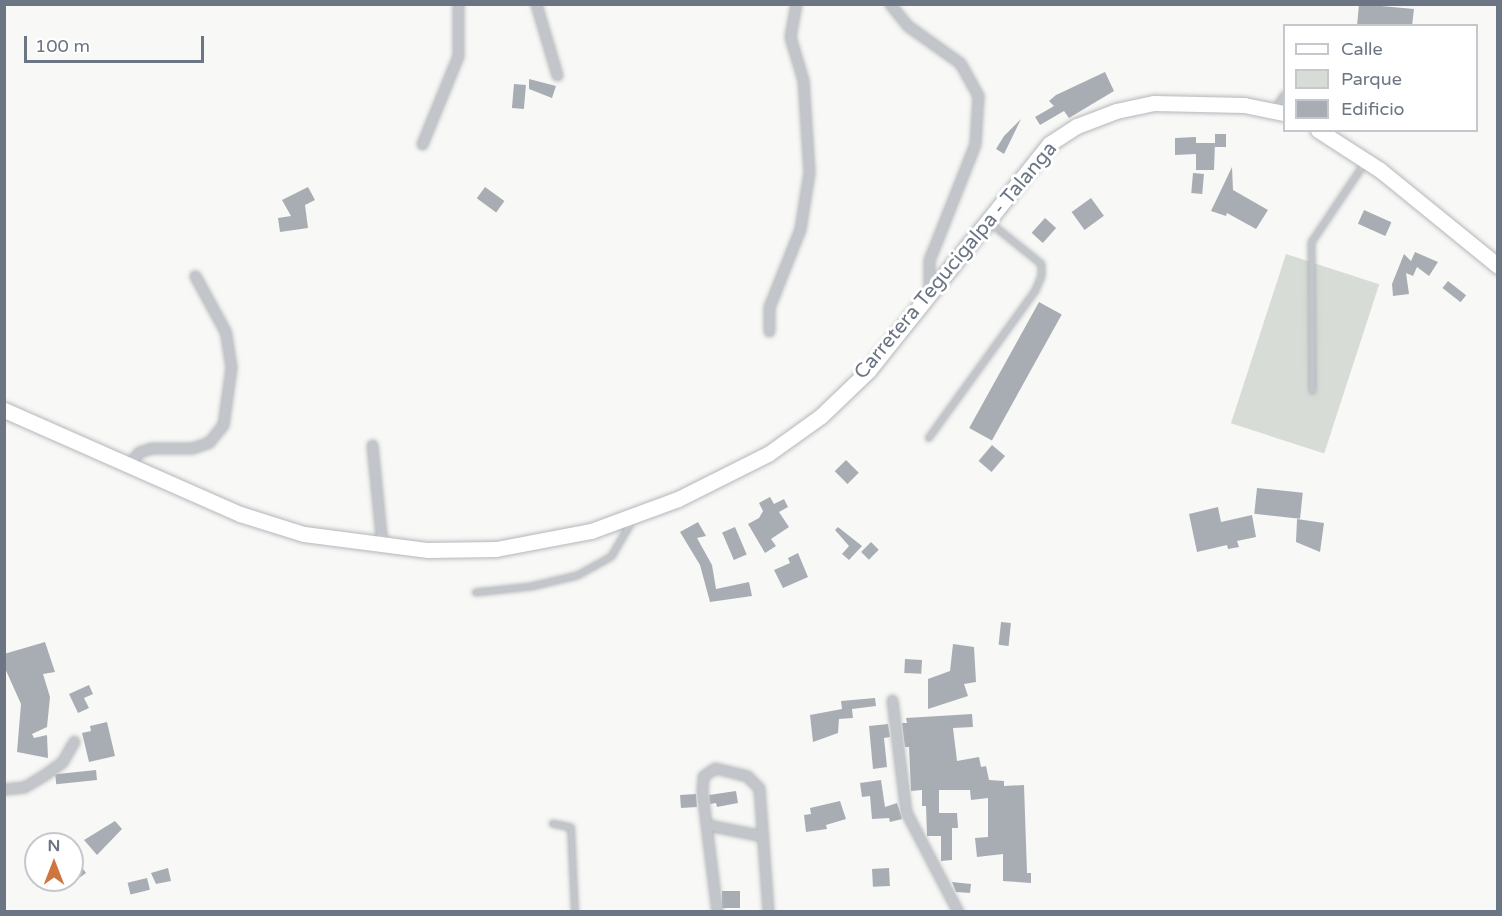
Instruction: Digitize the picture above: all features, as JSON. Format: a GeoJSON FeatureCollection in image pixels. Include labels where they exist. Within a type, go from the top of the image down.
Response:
{"type":"FeatureCollection","features":[{"type":"Feature","properties":{"kind":"main road","name":"Carretera Tegucigalpa - Talanga"},"geometry":{"type":"LineString","coordinates":[[4,410],[240,513],[293,530],[428,550],[496,549],[591,531],[678,499],[768,454],[821,416],[868,371],[1049,144],[1116,111],[1154,103],[1199,102],[1278,112]]}},
{"type":"Feature","properties":{"kind":"main road"},"geometry":{"type":"LineString","coordinates":[[1321,132],[1366,161],[1497,266]]}},
{"type":"Feature","properties":{"kind":"street"},"geometry":{"type":"LineString","coordinates":[[422,144],[458,57],[458,4]]}},
{"type":"Feature","properties":{"kind":"street"},"geometry":{"type":"LineString","coordinates":[[536,4],[557,75]]}},
{"type":"Feature","properties":{"kind":"street"},"geometry":{"type":"LineString","coordinates":[[769,331],[769,307],[800,229],[809,172],[803,80],[790,37],[796,4]]}},
{"type":"Feature","properties":{"kind":"street"},"geometry":{"type":"LineString","coordinates":[[890,4],[908,26],[960,63],[978,96],[975,144],[929,260],[929,297]]}},
{"type":"Feature","properties":{"kind":"street"},"geometry":{"type":"LineString","coordinates":[[128,464],[139,452],[152,448],[192,448],[209,442],[223,425],[231,367],[225,331],[195,276]]}},
{"type":"Feature","properties":{"kind":"street"},"geometry":{"type":"LineString","coordinates":[[372,445],[382,545]]}},
{"type":"Feature","properties":{"kind":"street"},"geometry":{"type":"LineString","coordinates":[[892,700],[906,812],[958,912]]}},
{"type":"Feature","properties":{"kind":"street"},"geometry":{"type":"LineString","coordinates":[[4,789],[24,787],[44,775],[62,762],[74,741]]}},
{"type":"Feature","properties":{"kind":"street"},"geometry":{"type":"LineString","coordinates":[[717,912],[703,776],[710,769],[729,770],[757,782],[768,912]]}},
{"type":"Feature","properties":{"kind":"street"},"geometry":{"type":"LineString","coordinates":[[708,825],[763,836]]}},
{"type":"Feature","properties":{"kind":"lane"},"geometry":{"type":"LineString","coordinates":[[1278,112],[1283,97]]}},
{"type":"Feature","properties":{"kind":"lane"},"geometry":{"type":"LineString","coordinates":[[1312,391],[1311,242],[1366,161]]}},
{"type":"Feature","properties":{"kind":"lane"},"geometry":{"type":"LineString","coordinates":[[928,438],[1035,290],[1041,276],[1041,264],[988,222]]}},
{"type":"Feature","properties":{"kind":"lane"},"geometry":{"type":"LineString","coordinates":[[475,592],[531,586],[577,575],[611,556],[635,515]]}},
{"type":"Feature","properties":{"kind":"lane"},"geometry":{"type":"LineString","coordinates":[[552,823],[571,827],[575,912]]}},
{"type":"Feature","properties":{"kind":"green space"},"geometry":{"type":"Polygon","coordinates":[[[1286,254],[1379,284],[1324,454],[1231,423],[1286,254]]]}},
{"type":"Feature","properties":{"kind":"building"},"geometry":{"type":"Polygon","coordinates":[[[1359,4],[1414,9],[1412,24],[1357,24],[1359,4]]]}},
{"type":"Feature","properties":{"kind":"building"},"geometry":{"type":"Polygon","coordinates":[[[1105,72],[1114,91],[1069,118],[1064,111],[1040,125],[1035,117],[1054,106],[1049,101],[1056,95],[1105,72]]]}},
{"type":"Feature","properties":{"kind":"building"},"geometry":{"type":"Polygon","coordinates":[[[529,79],[556,86],[552,98],[529,89],[529,79]]]}},
{"type":"Feature","properties":{"kind":"building"},"geometry":{"type":"Polygon","coordinates":[[[514,84],[526,85],[524,109],[512,108],[514,84]]]}},
{"type":"Feature","properties":{"kind":"building"},"geometry":{"type":"Polygon","coordinates":[[[1021,119],[1004,154],[996,149],[1004,136],[1021,119]]]}},
{"type":"Feature","properties":{"kind":"building"},"geometry":{"type":"Polygon","coordinates":[[[1215,134],[1226,134],[1226,147],[1215,147],[1215,134]]]}},
{"type":"Feature","properties":{"kind":"building"},"geometry":{"type":"Polygon","coordinates":[[[1196,137],[1196,143],[1215,143],[1214,170],[1196,170],[1196,154],[1175,155],[1175,138],[1196,137]]]}},
{"type":"Feature","properties":{"kind":"building"},"geometry":{"type":"Polygon","coordinates":[[[1232,167],[1233,190],[1268,210],[1256,229],[1227,213],[1226,216],[1211,211],[1232,167]]]}},
{"type":"Feature","properties":{"kind":"building"},"geometry":{"type":"Polygon","coordinates":[[[1193,173],[1204,174],[1202,194],[1191,193],[1193,173]]]}},
{"type":"Feature","properties":{"kind":"building"},"geometry":{"type":"Polygon","coordinates":[[[308,187],[315,200],[305,205],[308,228],[280,232],[278,218],[291,216],[282,200],[308,187]]]}},
{"type":"Feature","properties":{"kind":"building"},"geometry":{"type":"Polygon","coordinates":[[[485,187],[504,201],[496,212],[477,198],[485,187]]]}},
{"type":"Feature","properties":{"kind":"building"},"geometry":{"type":"Polygon","coordinates":[[[1091,198],[1104,216],[1085,230],[1072,212],[1091,198]]]}},
{"type":"Feature","properties":{"kind":"building"},"geometry":{"type":"Polygon","coordinates":[[[1364,210],[1391,222],[1385,236],[1358,224],[1364,210]]]}},
{"type":"Feature","properties":{"kind":"building"},"geometry":{"type":"Polygon","coordinates":[[[1045,218],[1056,228],[1043,243],[1032,233],[1045,218]]]}},
{"type":"Feature","properties":{"kind":"building"},"geometry":{"type":"Polygon","coordinates":[[[1415,252],[1438,262],[1429,276],[1417,267],[1413,276],[1406,273],[1409,294],[1393,296],[1392,284],[1404,254],[1411,261],[1415,252]]]}},
{"type":"Feature","properties":{"kind":"building"},"geometry":{"type":"Polygon","coordinates":[[[1448,281],[1466,295],[1461,302],[1442,288],[1448,281]]]}},
{"type":"Feature","properties":{"kind":"building"},"geometry":{"type":"Polygon","coordinates":[[[1039,302],[1062,315],[992,441],[969,428],[1039,302]]]}},
{"type":"Feature","properties":{"kind":"building"},"geometry":{"type":"Polygon","coordinates":[[[992,445],[1005,456],[992,472],[979,461],[992,445]]]}},
{"type":"Feature","properties":{"kind":"building"},"geometry":{"type":"Polygon","coordinates":[[[846,460],[859,473],[847,484],[835,471],[846,460]]]}},
{"type":"Feature","properties":{"kind":"building"},"geometry":{"type":"Polygon","coordinates":[[[1257,488],[1303,493],[1300,519],[1254,514],[1257,488]]]}},
{"type":"Feature","properties":{"kind":"building"},"geometry":{"type":"Polygon","coordinates":[[[770,497],[774,504],[784,499],[788,507],[779,512],[789,527],[771,539],[776,546],[765,553],[748,524],[759,518],[763,511],[759,503],[770,497]]]}},
{"type":"Feature","properties":{"kind":"building"},"geometry":{"type":"Polygon","coordinates":[[[1218,507],[1221,522],[1252,515],[1256,537],[1237,541],[1239,547],[1228,549],[1227,545],[1197,552],[1189,514],[1218,507]]]}},
{"type":"Feature","properties":{"kind":"building"},"geometry":{"type":"Polygon","coordinates":[[[1297,519],[1324,523],[1320,552],[1296,542],[1297,519]]]}},
{"type":"Feature","properties":{"kind":"building"},"geometry":{"type":"Polygon","coordinates":[[[698,522],[706,536],[697,538],[712,565],[716,589],[749,582],[752,596],[710,602],[700,565],[680,532],[698,522]]]}},
{"type":"Feature","properties":{"kind":"building"},"geometry":{"type":"Polygon","coordinates":[[[735,527],[747,555],[734,560],[722,532],[735,527]]]}},
{"type":"Feature","properties":{"kind":"building"},"geometry":{"type":"Polygon","coordinates":[[[838,527],[862,546],[849,560],[842,554],[849,546],[835,530],[838,527]]]}},
{"type":"Feature","properties":{"kind":"building"},"geometry":{"type":"Polygon","coordinates":[[[871,542],[879,550],[869,560],[861,552],[871,542]]]}},
{"type":"Feature","properties":{"kind":"building"},"geometry":{"type":"Polygon","coordinates":[[[798,553],[808,577],[783,588],[774,570],[790,563],[788,558],[798,553]]]}},
{"type":"Feature","properties":{"kind":"building"},"geometry":{"type":"Polygon","coordinates":[[[1001,622],[1011,623],[1009,646],[999,645],[1001,622]]]}},
{"type":"Feature","properties":{"kind":"building"},"geometry":{"type":"Polygon","coordinates":[[[45,642],[55,672],[43,674],[50,697],[47,727],[32,734],[34,738],[47,735],[48,758],[17,752],[21,704],[4,666],[4,654],[45,642]]]}},
{"type":"Feature","properties":{"kind":"building"},"geometry":{"type":"Polygon","coordinates":[[[953,644],[974,647],[976,682],[964,684],[968,696],[928,709],[928,679],[950,671],[953,644]]]}},
{"type":"Feature","properties":{"kind":"building"},"geometry":{"type":"Polygon","coordinates":[[[905,659],[922,660],[921,674],[904,673],[905,659]]]}},
{"type":"Feature","properties":{"kind":"building"},"geometry":{"type":"Polygon","coordinates":[[[89,685],[93,694],[84,698],[89,708],[78,713],[69,694],[89,685]]]}},
{"type":"Feature","properties":{"kind":"building"},"geometry":{"type":"Polygon","coordinates":[[[875,698],[876,706],[852,709],[853,718],[839,719],[838,733],[813,742],[810,715],[842,709],[841,701],[875,698]]]}},
{"type":"Feature","properties":{"kind":"building"},"geometry":{"type":"Polygon","coordinates":[[[972,714],[973,727],[953,728],[957,761],[979,757],[981,767],[986,766],[989,780],[1004,781],[1004,786],[1024,785],[1027,873],[1031,873],[1031,883],[1003,881],[1003,854],[977,857],[975,838],[988,837],[988,798],[971,800],[970,790],[939,790],[939,813],[957,813],[958,828],[952,828],[952,860],[941,861],[941,836],[927,836],[926,806],[922,806],[922,790],[911,791],[909,747],[905,747],[902,723],[907,723],[906,718],[972,714]]]}},
{"type":"Feature","properties":{"kind":"building"},"geometry":{"type":"Polygon","coordinates":[[[107,722],[115,756],[89,762],[82,733],[91,731],[90,726],[107,722]]]}},
{"type":"Feature","properties":{"kind":"building"},"geometry":{"type":"Polygon","coordinates":[[[888,724],[890,737],[884,738],[887,767],[873,769],[869,726],[888,724]]]}},
{"type":"Feature","properties":{"kind":"building"},"geometry":{"type":"Polygon","coordinates":[[[96,770],[97,780],[56,784],[55,774],[96,770]]]}},
{"type":"Feature","properties":{"kind":"building"},"geometry":{"type":"Polygon","coordinates":[[[881,780],[885,807],[897,803],[902,819],[890,822],[889,818],[872,819],[870,796],[862,797],[860,783],[881,780]]]}},
{"type":"Feature","properties":{"kind":"building"},"geometry":{"type":"Polygon","coordinates":[[[736,791],[738,803],[717,807],[716,803],[710,804],[709,795],[736,791]]]}},
{"type":"Feature","properties":{"kind":"building"},"geometry":{"type":"Polygon","coordinates":[[[696,794],[697,807],[681,808],[680,795],[696,794]]]}},
{"type":"Feature","properties":{"kind":"building"},"geometry":{"type":"Polygon","coordinates":[[[840,801],[846,819],[826,825],[827,829],[806,832],[804,815],[811,814],[810,808],[840,801]]]}},
{"type":"Feature","properties":{"kind":"building"},"geometry":{"type":"Polygon","coordinates":[[[115,821],[122,829],[97,855],[84,840],[115,821]]]}},
{"type":"Feature","properties":{"kind":"building"},"geometry":{"type":"Polygon","coordinates":[[[168,868],[171,881],[156,884],[151,873],[168,868]]]}},
{"type":"Feature","properties":{"kind":"building"},"geometry":{"type":"Polygon","coordinates":[[[889,868],[890,886],[873,887],[872,869],[889,868]]]}},
{"type":"Feature","properties":{"kind":"building"},"geometry":{"type":"Polygon","coordinates":[[[147,878],[150,890],[130,894],[128,883],[147,878]]]}},
{"type":"Feature","properties":{"kind":"building"},"geometry":{"type":"Polygon","coordinates":[[[952,882],[971,884],[970,893],[956,892],[952,882]]]}},
{"type":"Feature","properties":{"kind":"building"},"geometry":{"type":"Polygon","coordinates":[[[722,891],[740,891],[740,908],[722,908],[722,891]]]}}]}
